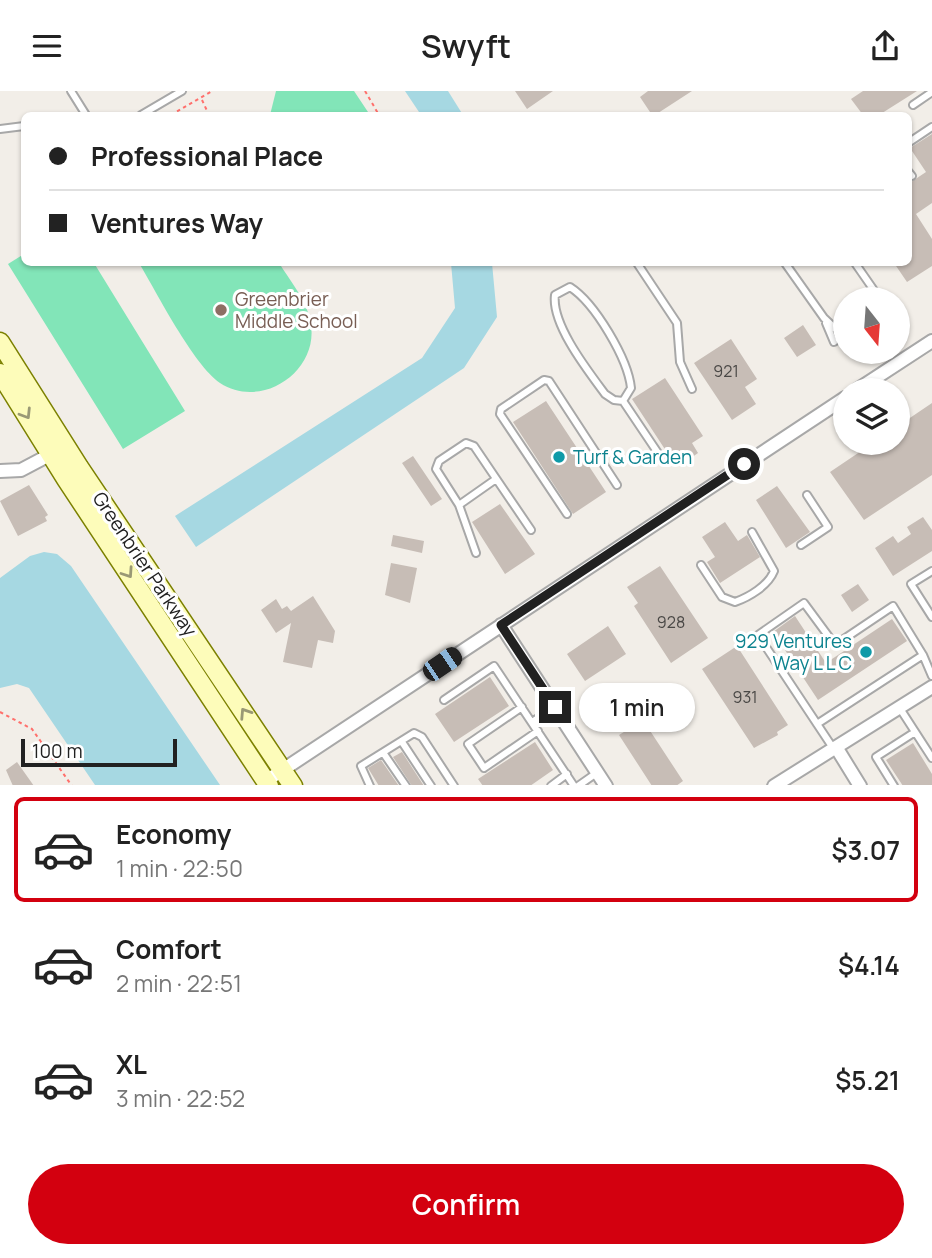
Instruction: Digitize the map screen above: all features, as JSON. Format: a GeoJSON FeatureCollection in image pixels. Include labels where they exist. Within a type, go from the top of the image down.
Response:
{"type":"FeatureCollection","features":[{"type":"Feature","properties":{"kind":"main road","name":"Greenbrier Parkway"},"geometry":{"type":"LineString","coordinates":[[0,342],[59,450],[268,783]]}},
{"type":"Feature","properties":{"kind":"main road","name":"Greenbrier Parkway"},"geometry":{"type":"LineString","coordinates":[[0,373],[59,450],[292,785]]}},
{"type":"Feature","properties":{"kind":"street"},"geometry":{"type":"LineString","coordinates":[[875,378],[932,341]]}},
{"type":"Feature","properties":{"kind":"street"},"geometry":{"type":"LineString","coordinates":[[268,783],[282,770],[833,406]]}},
{"type":"Feature","properties":{"kind":"street"},"geometry":{"type":"LineString","coordinates":[[0,471],[21,470],[59,450]]}},
{"type":"Feature","properties":{"kind":"street"},"geometry":{"type":"LineString","coordinates":[[501,625],[606,785]]}},
{"type":"Feature","properties":{"kind":"street"},"geometry":{"type":"LineString","coordinates":[[776,785],[932,687]]}},
{"type":"Feature","properties":{"kind":"street"},"geometry":{"type":"LineString","coordinates":[[834,748],[859,785]]}},
{"type":"Feature","properties":{"kind":"lane"},"geometry":{"type":"LineString","coordinates":[[71,91],[84,112]]}},
{"type":"Feature","properties":{"kind":"lane"},"geometry":{"type":"LineString","coordinates":[[146,112],[182,91]]}},
{"type":"Feature","properties":{"kind":"lane"},"geometry":{"type":"LineString","coordinates":[[913,105],[932,92]]}},
{"type":"Feature","properties":{"kind":"lane"},"geometry":{"type":"LineString","coordinates":[[0,129],[21,126]]}},
{"type":"Feature","properties":{"kind":"lane"},"geometry":{"type":"LineString","coordinates":[[912,140],[932,127]]}},
{"type":"Feature","properties":{"kind":"lane"},"geometry":{"type":"LineString","coordinates":[[639,266],[677,323],[680,362],[692,389]]}},
{"type":"Feature","properties":{"kind":"lane"},"geometry":{"type":"LineString","coordinates":[[789,266],[824,318],[833,340]]}},
{"type":"Feature","properties":{"kind":"lane"},"geometry":{"type":"LineString","coordinates":[[857,266],[872,287]]}},
{"type":"Feature","properties":{"kind":"lane"},"geometry":{"type":"LineString","coordinates":[[623,401],[631,388],[627,367],[587,302],[570,287],[563,289],[555,295],[553,305],[559,323],[605,394],[614,400],[623,401],[660,456]]}},
{"type":"Feature","properties":{"kind":"lane"},"geometry":{"type":"LineString","coordinates":[[824,318],[833,327]]}},
{"type":"Feature","properties":{"kind":"lane"},"geometry":{"type":"LineString","coordinates":[[568,514],[500,414],[501,409],[544,380],[549,381],[617,485]]}},
{"type":"Feature","properties":{"kind":"lane"},"geometry":{"type":"LineString","coordinates":[[476,553],[459,505],[437,474],[439,461],[461,446],[470,443],[531,530]]}},
{"type":"Feature","properties":{"kind":"lane"},"geometry":{"type":"LineString","coordinates":[[459,505],[496,479]]}},
{"type":"Feature","properties":{"kind":"lane"},"geometry":{"type":"LineString","coordinates":[[801,545],[828,527],[807,495]]}},
{"type":"Feature","properties":{"kind":"lane"},"geometry":{"type":"LineString","coordinates":[[701,565],[722,597],[735,602],[743,599],[765,584],[774,571],[752,532]]}},
{"type":"Feature","properties":{"kind":"lane"},"geometry":{"type":"LineString","coordinates":[[932,571],[911,584],[932,617]]}},
{"type":"Feature","properties":{"kind":"lane"},"geometry":{"type":"LineString","coordinates":[[834,748],[758,635],[804,603],[835,645],[893,606],[923,655],[932,676]]}},
{"type":"Feature","properties":{"kind":"lane"},"geometry":{"type":"LineString","coordinates":[[817,724],[923,655]]}},
{"type":"Feature","properties":{"kind":"lane"},"geometry":{"type":"LineString","coordinates":[[443,700],[494,666],[575,785]]}},
{"type":"Feature","properties":{"kind":"lane"},"geometry":{"type":"LineString","coordinates":[[522,707],[468,744],[484,768],[538,731]]}},
{"type":"Feature","properties":{"kind":"lane"},"geometry":{"type":"LineString","coordinates":[[532,722],[555,707]]}},
{"type":"Feature","properties":{"kind":"lane"},"geometry":{"type":"LineString","coordinates":[[899,707],[932,758]]}},
{"type":"Feature","properties":{"kind":"lane"},"geometry":{"type":"LineString","coordinates":[[893,785],[876,757],[915,732]]}},
{"type":"Feature","properties":{"kind":"lane"},"geometry":{"type":"LineString","coordinates":[[370,785],[361,766],[418,734],[453,785]]}},
{"type":"Feature","properties":{"kind":"lane"},"geometry":{"type":"LineString","coordinates":[[402,741],[430,785]]}},
{"type":"Feature","properties":{"kind":"lane"},"geometry":{"type":"LineString","coordinates":[[384,754],[404,785]]}},
{"type":"Feature","properties":{"kind":"lane"},"geometry":{"type":"LineString","coordinates":[[578,785],[598,772]]}},
{"type":"Feature","properties":{"kind":"lane"},"geometry":{"type":"LineString","coordinates":[[552,785],[567,775]]}},
{"type":"Feature","properties":{"kind":"path"},"geometry":{"type":"LineString","coordinates":[[177,112],[212,91]]}},
{"type":"Feature","properties":{"kind":"path"},"geometry":{"type":"LineString","coordinates":[[365,91],[377,112]]}},
{"type":"Feature","properties":{"kind":"path"},"geometry":{"type":"LineString","coordinates":[[202,100],[208,112]]}},
{"type":"Feature","properties":{"kind":"path"},"geometry":{"type":"LineString","coordinates":[[0,712],[32,729],[71,785]]}},
{"type":"Feature","properties":{"kind":"green space"},"geometry":{"type":"Polygon","coordinates":[[[276,91],[354,91],[368,112],[271,112],[276,91]]]}},
{"type":"Feature","properties":{"kind":"green space"},"geometry":{"type":"Polygon","coordinates":[[[21,256],[21,266],[96,266],[185,411],[123,449],[8,264],[21,256]]]}},
{"type":"Feature","properties":{"kind":"green space"},"geometry":{"type":"Polygon","coordinates":[[[141,266],[281,266],[306,308],[311,325],[311,342],[306,358],[284,382],[269,389],[252,392],[236,390],[220,383],[210,374],[187,345],[141,266]]]}},
{"type":"Feature","properties":{"kind":"water"},"geometry":{"type":"Polygon","coordinates":[[[405,91],[448,91],[461,112],[419,112],[405,91]]]}},
{"type":"Feature","properties":{"kind":"water"},"geometry":{"type":"Polygon","coordinates":[[[451,266],[492,266],[497,317],[464,368],[196,547],[175,516],[422,358],[455,308],[451,266]]]}},
{"type":"Feature","properties":{"kind":"water"},"geometry":{"type":"Polygon","coordinates":[[[44,552],[57,554],[71,566],[220,785],[95,785],[29,688],[17,684],[0,688],[0,578],[30,556],[44,552]]]}},
{"type":"Feature","properties":{"kind":"building"},"geometry":{"type":"Polygon","coordinates":[[[515,91],[553,91],[527,109],[515,91]]]}},
{"type":"Feature","properties":{"kind":"building"},"geometry":{"type":"Polygon","coordinates":[[[648,91],[692,91],[660,112],[650,112],[640,97],[648,91]]]}},
{"type":"Feature","properties":{"kind":"building"},"geometry":{"type":"Polygon","coordinates":[[[863,91],[917,91],[884,112],[861,112],[851,99],[863,91]]]}},
{"type":"Feature","properties":{"kind":"building"},"geometry":{"type":"Polygon","coordinates":[[[932,134],[932,203],[916,214],[932,239],[932,266],[907,282],[896,266],[912,266],[912,181],[926,172],[912,147],[932,134]]]}},
{"type":"Feature","properties":{"kind":"building"},"geometry":{"type":"Polygon","coordinates":[[[803,325],[816,345],[797,357],[784,338],[803,325]]]}},
{"type":"Feature","properties":{"kind":"building"},"geometry":{"type":"Polygon","coordinates":[[[731,339],[757,379],[745,387],[756,404],[732,420],[694,363],[731,339]]]}},
{"type":"Feature","properties":{"kind":"building"},"geometry":{"type":"Polygon","coordinates":[[[665,378],[703,436],[692,443],[698,453],[688,460],[681,450],[670,457],[632,399],[665,378]]]}},
{"type":"Feature","properties":{"kind":"building","name":"Turf & Garden"},"geometry":{"type":"Polygon","coordinates":[[[546,401],[606,492],[573,514],[513,422],[546,401]]]}},
{"type":"Feature","properties":{"kind":"building"},"geometry":{"type":"Polygon","coordinates":[[[932,403],[932,475],[864,520],[830,472],[855,455],[910,455],[910,418],[932,403]]]}},
{"type":"Feature","properties":{"kind":"building"},"geometry":{"type":"Polygon","coordinates":[[[413,456],[442,499],[431,506],[402,463],[413,456]]]}},
{"type":"Feature","properties":{"kind":"building"},"geometry":{"type":"Polygon","coordinates":[[[29,485],[48,515],[45,517],[47,521],[18,536],[0,501],[29,485]]]}},
{"type":"Feature","properties":{"kind":"building"},"geometry":{"type":"Polygon","coordinates":[[[777,486],[810,532],[786,548],[756,500],[777,486]]]}},
{"type":"Feature","properties":{"kind":"building"},"geometry":{"type":"Polygon","coordinates":[[[500,504],[535,554],[505,574],[472,522],[500,504]]]}},
{"type":"Feature","properties":{"kind":"building"},"geometry":{"type":"Polygon","coordinates":[[[923,517],[932,530],[932,551],[893,576],[875,548],[893,536],[898,543],[911,534],[907,527],[923,517]]]}},
{"type":"Feature","properties":{"kind":"building"},"geometry":{"type":"Polygon","coordinates":[[[725,522],[738,541],[747,535],[760,557],[720,583],[707,562],[715,557],[702,537],[725,522]]]}},
{"type":"Feature","properties":{"kind":"building"},"geometry":{"type":"Polygon","coordinates":[[[393,535],[424,541],[422,553],[391,546],[393,535]]]}},
{"type":"Feature","properties":{"kind":"building"},"geometry":{"type":"Polygon","coordinates":[[[391,563],[417,568],[410,603],[385,595],[391,563]]]}},
{"type":"Feature","properties":{"kind":"building"},"geometry":{"type":"Polygon","coordinates":[[[660,566],[708,638],[671,663],[634,606],[638,603],[627,587],[660,566]]]}},
{"type":"Feature","properties":{"kind":"building"},"geometry":{"type":"Polygon","coordinates":[[[858,584],[869,600],[852,612],[841,595],[858,584]]]}},
{"type":"Feature","properties":{"kind":"building"},"geometry":{"type":"Polygon","coordinates":[[[313,596],[335,631],[333,643],[318,640],[312,668],[283,662],[291,623],[276,633],[261,610],[276,599],[282,609],[287,606],[291,611],[313,596]]]}},
{"type":"Feature","properties":{"kind":"building","name":"929 Ventures Way L L C"},"geometry":{"type":"Polygon","coordinates":[[[795,616],[826,663],[892,619],[907,641],[818,700],[773,632],[795,616]]]}},
{"type":"Feature","properties":{"kind":"building"},"geometry":{"type":"Polygon","coordinates":[[[608,626],[626,654],[585,681],[567,654],[608,626]]]}},
{"type":"Feature","properties":{"kind":"building"},"geometry":{"type":"Polygon","coordinates":[[[737,646],[788,725],[777,732],[778,735],[754,748],[702,669],[737,646]]]}},
{"type":"Feature","properties":{"kind":"building"},"geometry":{"type":"Polygon","coordinates":[[[490,677],[509,706],[454,742],[435,714],[490,677]]]}},
{"type":"Feature","properties":{"kind":"building"},"geometry":{"type":"Polygon","coordinates":[[[643,720],[683,781],[677,785],[651,785],[619,735],[643,720]]]}},
{"type":"Feature","properties":{"kind":"building"},"geometry":{"type":"Polygon","coordinates":[[[535,742],[553,770],[531,785],[482,785],[478,779],[535,742]]]}},
{"type":"Feature","properties":{"kind":"building"},"geometry":{"type":"Polygon","coordinates":[[[913,743],[932,774],[932,785],[902,785],[886,760],[913,743]]]}},
{"type":"Feature","properties":{"kind":"building"},"geometry":{"type":"Polygon","coordinates":[[[402,752],[423,785],[411,785],[393,757],[402,752]]]}},
{"type":"Feature","properties":{"kind":"building"},"geometry":{"type":"Polygon","coordinates":[[[381,760],[398,785],[378,785],[368,768],[381,760]]]}},
{"type":"Feature","properties":{"kind":"building"},"geometry":{"type":"Polygon","coordinates":[[[17,762],[33,785],[13,785],[6,770],[17,762]]]}},
{"type":"Feature","properties":{"kind":"place","name":"Greenbrier Middle School"},"geometry":{"type":"Point","coordinates":[221,310]}},
{"type":"Feature","properties":{"kind":"place","name":"Turf & Garden"},"geometry":{"type":"Point","coordinates":[559,457]}},
{"type":"Feature","properties":{"kind":"place","name":"929 Ventures Way L L C"},"geometry":{"type":"Point","coordinates":[866,652]}},
{"type":"Feature","properties":{"kind":"route"},"geometry":{"type":"LineString","coordinates":[[555,707],[501,625],[744,464]]}}]}
